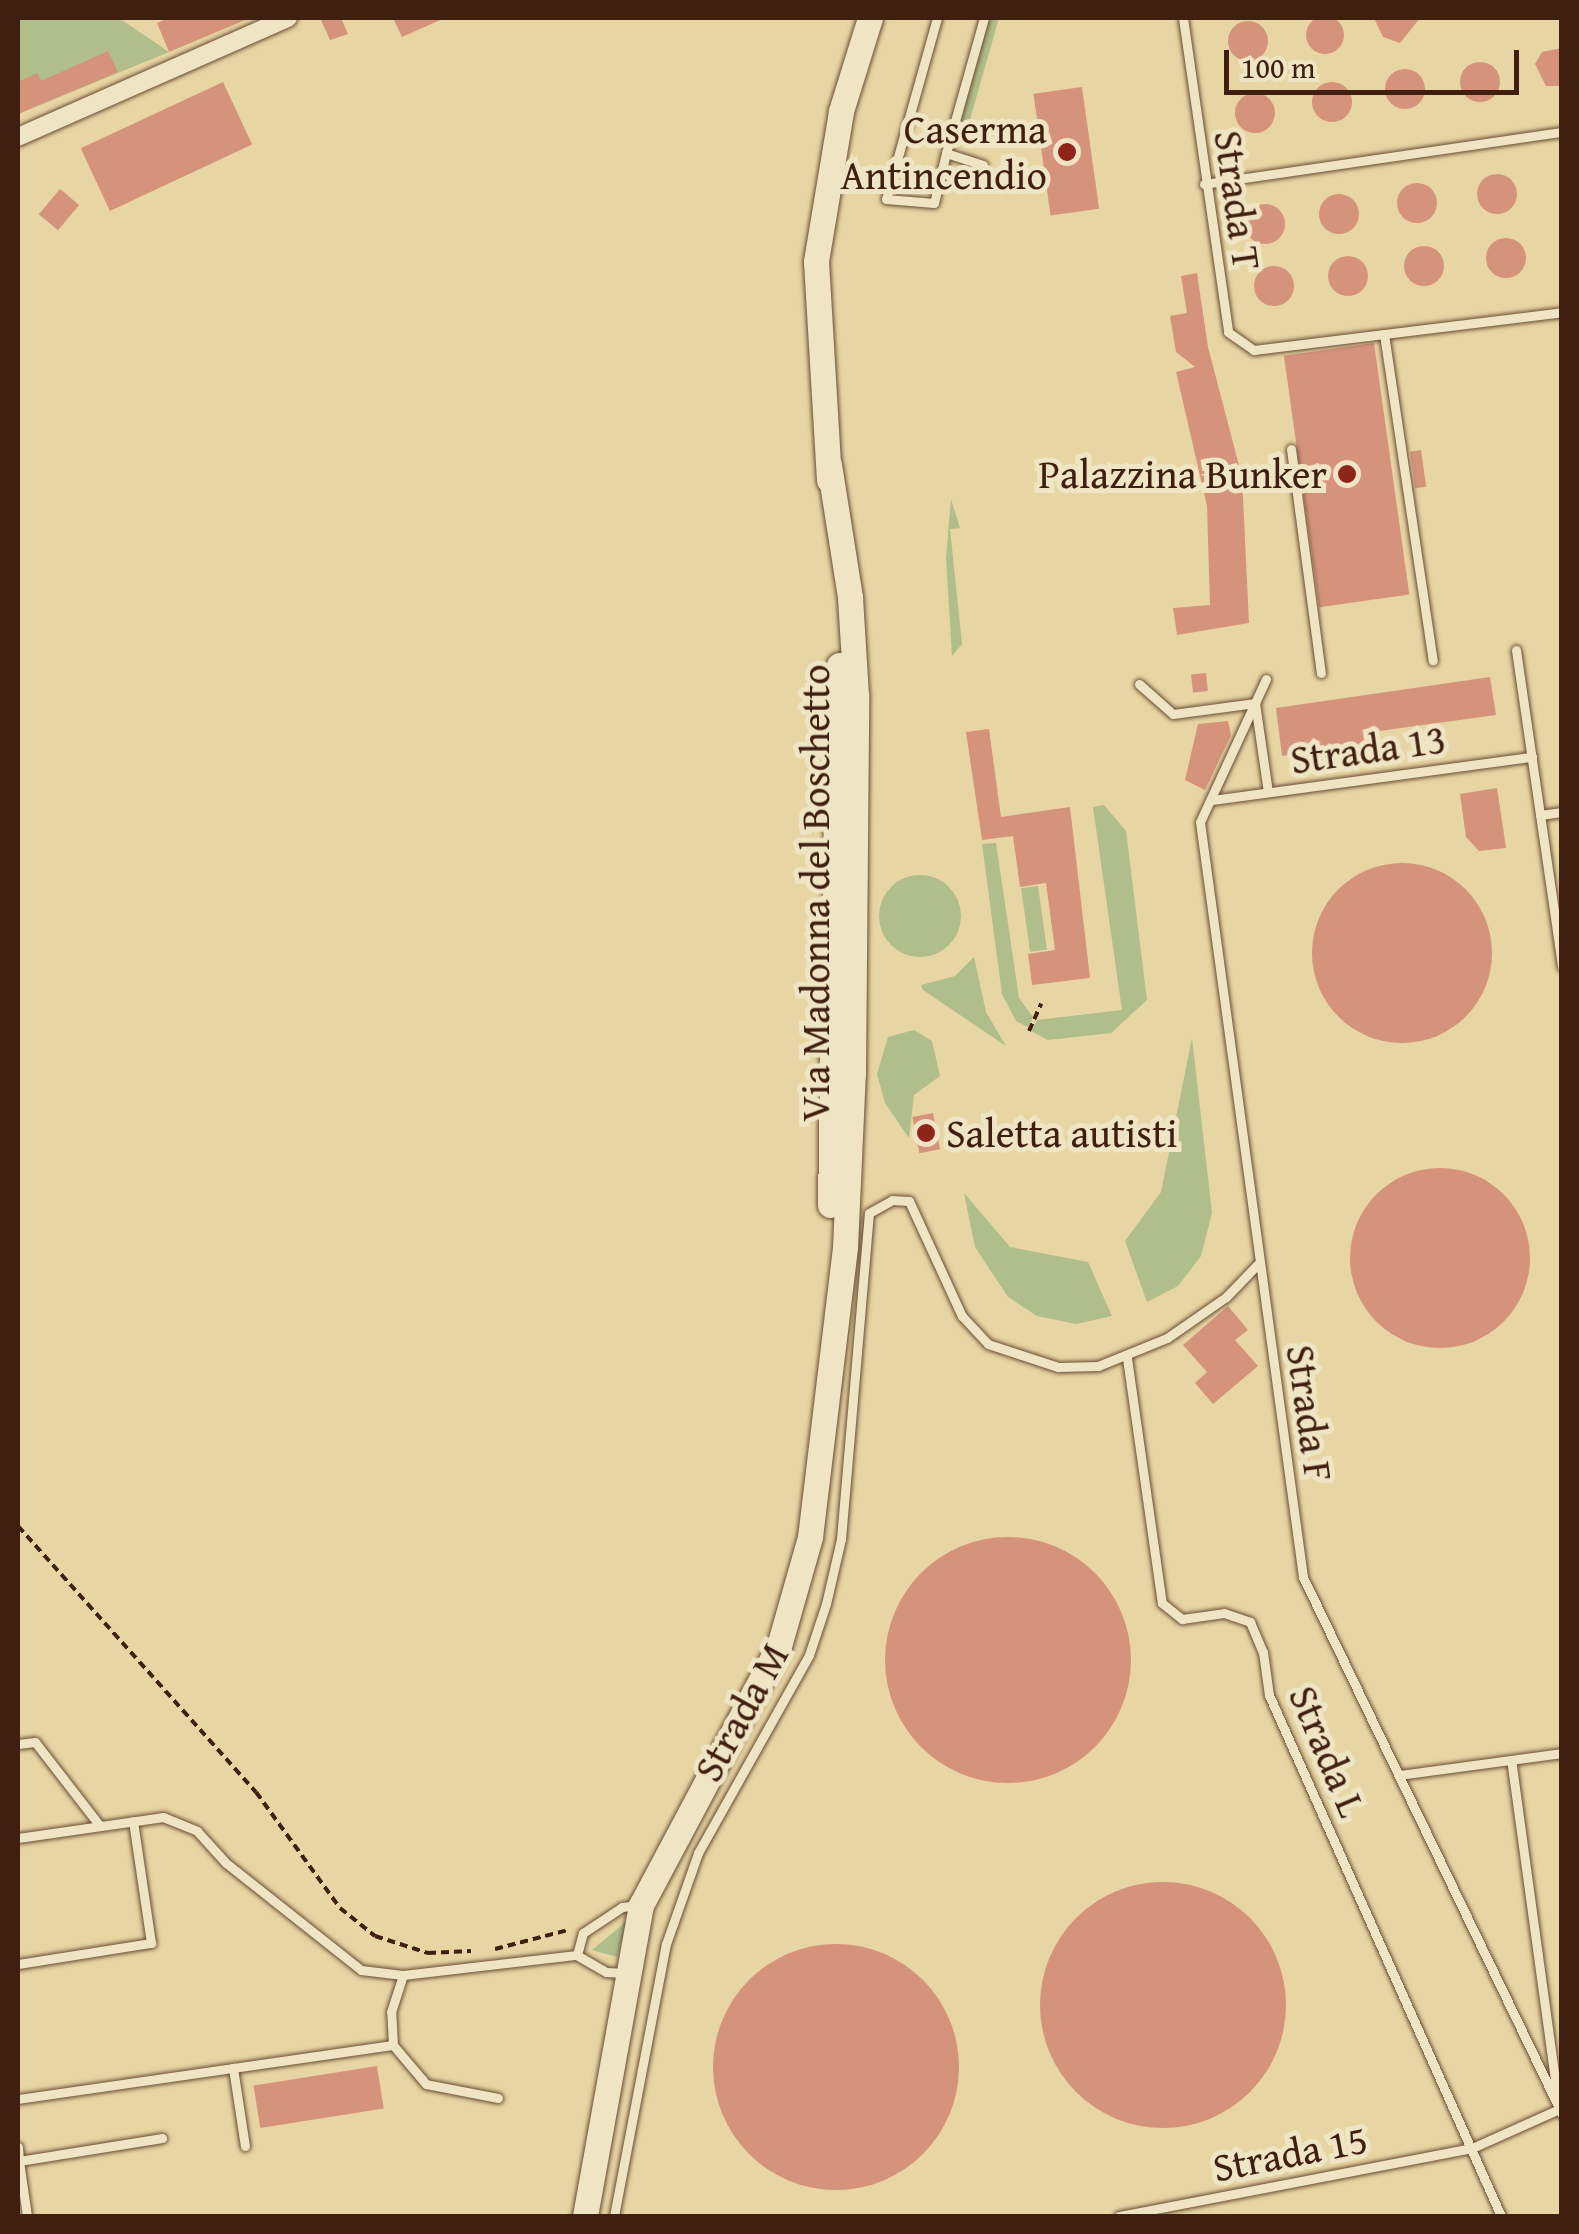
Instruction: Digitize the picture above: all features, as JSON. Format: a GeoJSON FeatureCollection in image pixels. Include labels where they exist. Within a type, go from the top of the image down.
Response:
{"type":"FeatureCollection","features":[{"type":"Feature","properties":{"kind":"main road","name":"Via Madonna del Boschetto"},"geometry":{"type":"LineString","coordinates":[[585,2216],[641,1905],[779,1646],[796,1599],[810,1537],[834,1322],[830,1234],[839,691],[816,260],[841,111],[870,18]]}},
{"type":"Feature","properties":{"kind":"street"},"geometry":{"type":"LineString","coordinates":[[18,138],[288,18]]}},
{"type":"Feature","properties":{"kind":"lane"},"geometry":{"type":"LineString","coordinates":[[937,18],[886,199],[934,203],[984,18]]}},
{"type":"Feature","properties":{"kind":"lane","name":"Strada T"},"geometry":{"type":"LineString","coordinates":[[1184,18],[1204,184],[1228,332],[1254,350],[1384,334]]}},
{"type":"Feature","properties":{"kind":"lane"},"geometry":{"type":"LineString","coordinates":[[1204,184],[1562,132]]}},
{"type":"Feature","properties":{"kind":"lane"},"geometry":{"type":"LineString","coordinates":[[946,153],[982,165]]}},
{"type":"Feature","properties":{"kind":"lane"},"geometry":{"type":"LineString","coordinates":[[1433,660],[1384,334],[1562,312]]}},
{"type":"Feature","properties":{"kind":"lane"},"geometry":{"type":"LineString","coordinates":[[1291,449],[1321,673]]}},
{"type":"Feature","properties":{"kind":"lane"},"geometry":{"type":"LineString","coordinates":[[1516,650],[1562,968]]}},
{"type":"Feature","properties":{"kind":"lane","name":"Strada F"},"geometry":{"type":"LineString","coordinates":[[1266,679],[1200,822],[1303,1576],[1560,2112]]}},
{"type":"Feature","properties":{"kind":"lane"},"geometry":{"type":"LineString","coordinates":[[1139,684],[1173,714],[1256,703],[1268,792]]}},
{"type":"Feature","properties":{"kind":"lane","name":"Strada 13"},"geometry":{"type":"LineString","coordinates":[[1212,800],[1532,757]]}},
{"type":"Feature","properties":{"kind":"lane"},"geometry":{"type":"LineString","coordinates":[[1540,815],[1562,812]]}},
{"type":"Feature","properties":{"kind":"lane","name":"Strada M"},"geometry":{"type":"LineString","coordinates":[[614,2216],[666,1944],[698,1853],[809,1654],[826,1604],[841,1540],[865,1225],[880,1204],[902,1200],[916,1207],[962,1316],[988,1344],[1058,1367],[1127,1358]]}},
{"type":"Feature","properties":{"kind":"lane"},"geometry":{"type":"LineString","coordinates":[[1127,1358],[1199,1318],[1258,1264]]}},
{"type":"Feature","properties":{"kind":"lane","name":"Strada L"},"geometry":{"type":"LineString","coordinates":[[1127,1358],[1162,1603],[1182,1619],[1224,1613],[1250,1622],[1263,1652],[1268,1695],[1502,2216]]}},
{"type":"Feature","properties":{"kind":"lane"},"geometry":{"type":"LineString","coordinates":[[18,1744],[35,1742],[100,1826]]}},
{"type":"Feature","properties":{"kind":"lane"},"geometry":{"type":"LineString","coordinates":[[1399,1775],[1562,1753]]}},
{"type":"Feature","properties":{"kind":"lane"},"geometry":{"type":"LineString","coordinates":[[1511,1760],[1560,2112]]}},
{"type":"Feature","properties":{"kind":"lane"},"geometry":{"type":"LineString","coordinates":[[18,1838],[163,1817],[197,1831],[226,1863],[361,1970],[403,1975],[577,1955],[606,1972],[626,1973]]}},
{"type":"Feature","properties":{"kind":"lane"},"geometry":{"type":"LineString","coordinates":[[18,1964],[151,1943],[133,1821]]}},
{"type":"Feature","properties":{"kind":"lane"},"geometry":{"type":"LineString","coordinates":[[577,1955],[583,1932],[622,1908],[641,1905]]}},
{"type":"Feature","properties":{"kind":"lane"},"geometry":{"type":"LineString","coordinates":[[403,1975],[391,2012],[393,2044],[426,2084],[498,2098]]}},
{"type":"Feature","properties":{"kind":"lane"},"geometry":{"type":"LineString","coordinates":[[18,2100],[393,2044]]}},
{"type":"Feature","properties":{"kind":"lane"},"geometry":{"type":"LineString","coordinates":[[233,2068],[245,2146]]}},
{"type":"Feature","properties":{"kind":"lane","name":"Strada 15"},"geometry":{"type":"LineString","coordinates":[[1119,2216],[1472,2148],[1560,2112]]}},
{"type":"Feature","properties":{"kind":"lane"},"geometry":{"type":"LineString","coordinates":[[19,2161],[162,2138]]}},
{"type":"Feature","properties":{"kind":"lane"},"geometry":{"type":"LineString","coordinates":[[18,2148],[27,2216]]}},
{"type":"Feature","properties":{"kind":"path"},"geometry":{"type":"LineString","coordinates":[[1029,1030],[1041,1004]]}},
{"type":"Feature","properties":{"kind":"path"},"geometry":{"type":"LineString","coordinates":[[18,1526],[256,1792],[340,1908],[375,1936],[428,1953],[486,1951],[567,1930],[583,1932]]}},
{"type":"Feature","properties":{"kind":"green space"},"geometry":{"type":"Polygon","coordinates":[[[18,18],[119,18],[169,52],[18,114],[18,18]]]}},
{"type":"Feature","properties":{"kind":"green space"},"geometry":{"type":"Polygon","coordinates":[[[989,18],[999,18],[965,137],[957,135],[989,18]]]}},
{"type":"Feature","properties":{"kind":"green space"},"geometry":{"type":"Polygon","coordinates":[[[951,499],[960,528],[950,529],[962,644],[952,656],[946,558],[951,499]]]}},
{"type":"Feature","properties":{"kind":"green space"},"geometry":{"type":"Polygon","coordinates":[[[1104,805],[1126,831],[1147,1000],[1111,1033],[1048,1040],[1031,1031],[1037,1020],[1122,1010],[1093,807],[1104,805]]]}},
{"type":"Feature","properties":{"kind":"green space"},"geometry":{"type":"Polygon","coordinates":[[[996,843],[1019,998],[1033,1017],[1028,1027],[1016,1021],[1002,994],[982,844],[996,843]]]}},
{"type":"Feature","properties":{"kind":"green space"},"geometry":{"type":"Polygon","coordinates":[[[920,875],[936,878],[949,887],[958,900],[958,932],[949,945],[936,954],[920,957],[904,954],[891,945],[882,932],[879,916],[882,900],[891,887],[904,878],[920,875]]]}},
{"type":"Feature","properties":{"kind":"green space"},"geometry":{"type":"Polygon","coordinates":[[[1038,886],[1047,949],[1030,952],[1021,888],[1038,886]]]}},
{"type":"Feature","properties":{"kind":"green space"},"geometry":{"type":"Polygon","coordinates":[[[974,957],[986,1012],[1006,1046],[921,985],[955,976],[974,957]]]}},
{"type":"Feature","properties":{"kind":"green space"},"geometry":{"type":"Polygon","coordinates":[[[914,1030],[932,1041],[940,1076],[914,1095],[909,1138],[885,1103],[877,1074],[888,1037],[914,1030]]]}},
{"type":"Feature","properties":{"kind":"green space"},"geometry":{"type":"Polygon","coordinates":[[[1192,1038],[1212,1213],[1201,1256],[1178,1286],[1147,1302],[1125,1241],[1161,1192],[1192,1038]]]}},
{"type":"Feature","properties":{"kind":"green space"},"geometry":{"type":"Polygon","coordinates":[[[964,1193],[1010,1247],[1088,1262],[1112,1316],[1076,1324],[1037,1316],[1008,1297],[975,1247],[964,1193]]]}},
{"type":"Feature","properties":{"kind":"green space"},"geometry":{"type":"Polygon","coordinates":[[[627,1921],[617,1957],[592,1950],[627,1921]]]}},
{"type":"Feature","properties":{"kind":"building"},"geometry":{"type":"Polygon","coordinates":[[[1325,16],[1338,22],[1344,35],[1338,48],[1325,54],[1312,48],[1306,35],[1312,22],[1325,16]]]}},
{"type":"Feature","properties":{"kind":"building"},"geometry":{"type":"Polygon","coordinates":[[[169,18],[250,18],[169,52],[157,23],[169,18]]]}},
{"type":"Feature","properties":{"kind":"building"},"geometry":{"type":"Polygon","coordinates":[[[320,18],[341,18],[348,34],[330,40],[320,18]]]}},
{"type":"Feature","properties":{"kind":"building"},"geometry":{"type":"Polygon","coordinates":[[[393,18],[445,18],[402,37],[393,18]]]}},
{"type":"Feature","properties":{"kind":"building"},"geometry":{"type":"Polygon","coordinates":[[[1374,18],[1420,18],[1400,43],[1383,37],[1374,18]]]}},
{"type":"Feature","properties":{"kind":"building"},"geometry":{"type":"Polygon","coordinates":[[[1248,21],[1262,27],[1268,41],[1262,55],[1248,61],[1234,55],[1228,41],[1234,27],[1248,21]]]}},
{"type":"Feature","properties":{"kind":"building"},"geometry":{"type":"Polygon","coordinates":[[[1562,48],[1562,86],[1546,86],[1535,64],[1542,52],[1562,48]]]}},
{"type":"Feature","properties":{"kind":"building"},"geometry":{"type":"Polygon","coordinates":[[[108,51],[118,72],[18,114],[18,82],[37,73],[41,81],[108,51]]]}},
{"type":"Feature","properties":{"kind":"building"},"geometry":{"type":"Polygon","coordinates":[[[1480,62],[1494,68],[1500,82],[1494,96],[1480,102],[1466,96],[1460,82],[1466,68],[1480,62]]]}},
{"type":"Feature","properties":{"kind":"building"},"geometry":{"type":"Polygon","coordinates":[[[1405,69],[1419,75],[1425,89],[1419,103],[1405,109],[1391,103],[1385,89],[1391,75],[1405,69]]]}},
{"type":"Feature","properties":{"kind":"building"},"geometry":{"type":"Polygon","coordinates":[[[223,82],[252,145],[110,211],[81,148],[223,82]]]}},
{"type":"Feature","properties":{"kind":"building"},"geometry":{"type":"Polygon","coordinates":[[[1332,82],[1346,88],[1352,102],[1346,116],[1332,122],[1318,116],[1312,102],[1318,88],[1332,82]]]}},
{"type":"Feature","properties":{"kind":"building","name":"Caserma Antincendio"},"geometry":{"type":"Polygon","coordinates":[[[1082,87],[1099,209],[1051,216],[1033,94],[1082,87]]]}},
{"type":"Feature","properties":{"kind":"building"},"geometry":{"type":"Polygon","coordinates":[[[1255,93],[1269,99],[1275,113],[1269,127],[1255,133],[1241,127],[1235,113],[1241,99],[1255,93]]]}},
{"type":"Feature","properties":{"kind":"building"},"geometry":{"type":"Polygon","coordinates":[[[1497,174],[1511,180],[1517,194],[1511,208],[1497,214],[1483,208],[1477,194],[1483,180],[1497,174]]]}},
{"type":"Feature","properties":{"kind":"building"},"geometry":{"type":"Polygon","coordinates":[[[1417,183],[1431,189],[1437,203],[1431,217],[1417,223],[1403,217],[1397,203],[1403,189],[1417,183]]]}},
{"type":"Feature","properties":{"kind":"building"},"geometry":{"type":"Polygon","coordinates":[[[60,189],[79,205],[58,230],[39,214],[60,189]]]}},
{"type":"Feature","properties":{"kind":"building"},"geometry":{"type":"Polygon","coordinates":[[[1339,194],[1353,200],[1359,214],[1353,228],[1339,234],[1325,228],[1319,214],[1325,200],[1339,194]]]}},
{"type":"Feature","properties":{"kind":"building"},"geometry":{"type":"Polygon","coordinates":[[[1265,204],[1279,210],[1285,224],[1279,238],[1265,244],[1251,238],[1245,224],[1251,210],[1265,204]]]}},
{"type":"Feature","properties":{"kind":"building"},"geometry":{"type":"Polygon","coordinates":[[[1506,238],[1520,244],[1526,258],[1520,272],[1506,278],[1492,272],[1486,258],[1492,244],[1506,238]]]}},
{"type":"Feature","properties":{"kind":"building"},"geometry":{"type":"Polygon","coordinates":[[[1424,246],[1438,252],[1444,266],[1438,280],[1424,286],[1410,280],[1404,266],[1410,252],[1424,246]]]}},
{"type":"Feature","properties":{"kind":"building"},"geometry":{"type":"Polygon","coordinates":[[[1348,256],[1362,262],[1368,276],[1362,290],[1348,296],[1334,290],[1328,276],[1334,262],[1348,256]]]}},
{"type":"Feature","properties":{"kind":"building"},"geometry":{"type":"Polygon","coordinates":[[[1274,266],[1288,272],[1294,286],[1288,300],[1274,306],[1260,300],[1254,286],[1260,272],[1274,266]]]}},
{"type":"Feature","properties":{"kind":"building"},"geometry":{"type":"Polygon","coordinates":[[[1197,273],[1208,347],[1242,477],[1249,623],[1177,635],[1173,608],[1210,605],[1207,506],[1176,372],[1195,367],[1176,352],[1170,316],[1187,313],[1181,276],[1197,273]]]}},
{"type":"Feature","properties":{"kind":"building","name":"Palazzina Bunker"},"geometry":{"type":"Polygon","coordinates":[[[1374,343],[1409,595],[1319,607],[1284,356],[1374,343]]]}},
{"type":"Feature","properties":{"kind":"building"},"geometry":{"type":"Polygon","coordinates":[[[1421,450],[1426,487],[1415,488],[1410,452],[1421,450]]]}},
{"type":"Feature","properties":{"kind":"building"},"geometry":{"type":"Polygon","coordinates":[[[1206,673],[1208,691],[1193,692],[1191,675],[1206,673]]]}},
{"type":"Feature","properties":{"kind":"building"},"geometry":{"type":"Polygon","coordinates":[[[1490,677],[1496,715],[1372,732],[1374,743],[1282,756],[1276,708],[1490,677]]]}},
{"type":"Feature","properties":{"kind":"building"},"geometry":{"type":"Polygon","coordinates":[[[1228,721],[1231,735],[1205,790],[1185,780],[1198,724],[1228,721]]]}},
{"type":"Feature","properties":{"kind":"building"},"geometry":{"type":"Polygon","coordinates":[[[989,729],[1001,817],[1070,807],[1090,978],[1032,985],[1028,954],[1055,950],[1046,883],[1020,887],[1013,836],[982,840],[966,732],[989,729]]]}},
{"type":"Feature","properties":{"kind":"building"},"geometry":{"type":"Polygon","coordinates":[[[1497,788],[1506,848],[1479,851],[1466,837],[1460,794],[1497,788]]]}},
{"type":"Feature","properties":{"kind":"building"},"geometry":{"type":"Polygon","coordinates":[[[1402,863],[1436,870],[1465,890],[1485,919],[1492,953],[1485,987],[1465,1016],[1436,1036],[1402,1043],[1368,1036],[1339,1016],[1319,987],[1312,953],[1319,919],[1339,890],[1368,870],[1402,863]]]}},
{"type":"Feature","properties":{"kind":"building","name":"Saletta autisti"},"geometry":{"type":"Polygon","coordinates":[[[933,1113],[940,1149],[919,1153],[912,1117],[933,1113]]]}},
{"type":"Feature","properties":{"kind":"building"},"geometry":{"type":"Polygon","coordinates":[[[1440,1168],[1474,1175],[1503,1195],[1523,1224],[1530,1258],[1523,1292],[1503,1321],[1474,1341],[1440,1348],[1406,1341],[1377,1321],[1357,1292],[1350,1258],[1357,1224],[1377,1195],[1406,1175],[1440,1168]]]}},
{"type":"Feature","properties":{"kind":"building"},"geometry":{"type":"Polygon","coordinates":[[[1228,1306],[1248,1330],[1235,1340],[1258,1366],[1213,1404],[1195,1383],[1207,1372],[1183,1345],[1228,1306]]]}},
{"type":"Feature","properties":{"kind":"building"},"geometry":{"type":"Polygon","coordinates":[[[1008,1537],[1055,1547],[1095,1573],[1121,1613],[1131,1660],[1121,1707],[1095,1747],[1055,1773],[1008,1783],[961,1773],[921,1747],[895,1707],[885,1660],[895,1613],[921,1573],[961,1547],[1008,1537]]]}},
{"type":"Feature","properties":{"kind":"building"},"geometry":{"type":"Polygon","coordinates":[[[1163,1882],[1210,1892],[1250,1918],[1276,1958],[1286,2005],[1276,2052],[1250,2092],[1210,2118],[1163,2128],[1116,2118],[1076,2092],[1050,2052],[1040,2005],[1050,1958],[1076,1918],[1116,1892],[1163,1882]]]}},
{"type":"Feature","properties":{"kind":"building"},"geometry":{"type":"Polygon","coordinates":[[[836,1944],[883,1954],[923,1980],[949,2020],[959,2067],[949,2114],[923,2154],[883,2180],[836,2190],[789,2180],[749,2154],[723,2114],[713,2067],[723,2020],[749,1980],[789,1954],[836,1944]]]}},
{"type":"Feature","properties":{"kind":"building"},"geometry":{"type":"Polygon","coordinates":[[[377,2066],[384,2108],[260,2128],[254,2086],[377,2066]]]}},
{"type":"Feature","properties":{"kind":"place","name":"Caserma Antincendio"},"geometry":{"type":"Point","coordinates":[1067,152]}},
{"type":"Feature","properties":{"kind":"place","name":"Palazzina Bunker"},"geometry":{"type":"Point","coordinates":[1347,474]}},
{"type":"Feature","properties":{"kind":"place","name":"Saletta autisti"},"geometry":{"type":"Point","coordinates":[926,1133]}}]}
